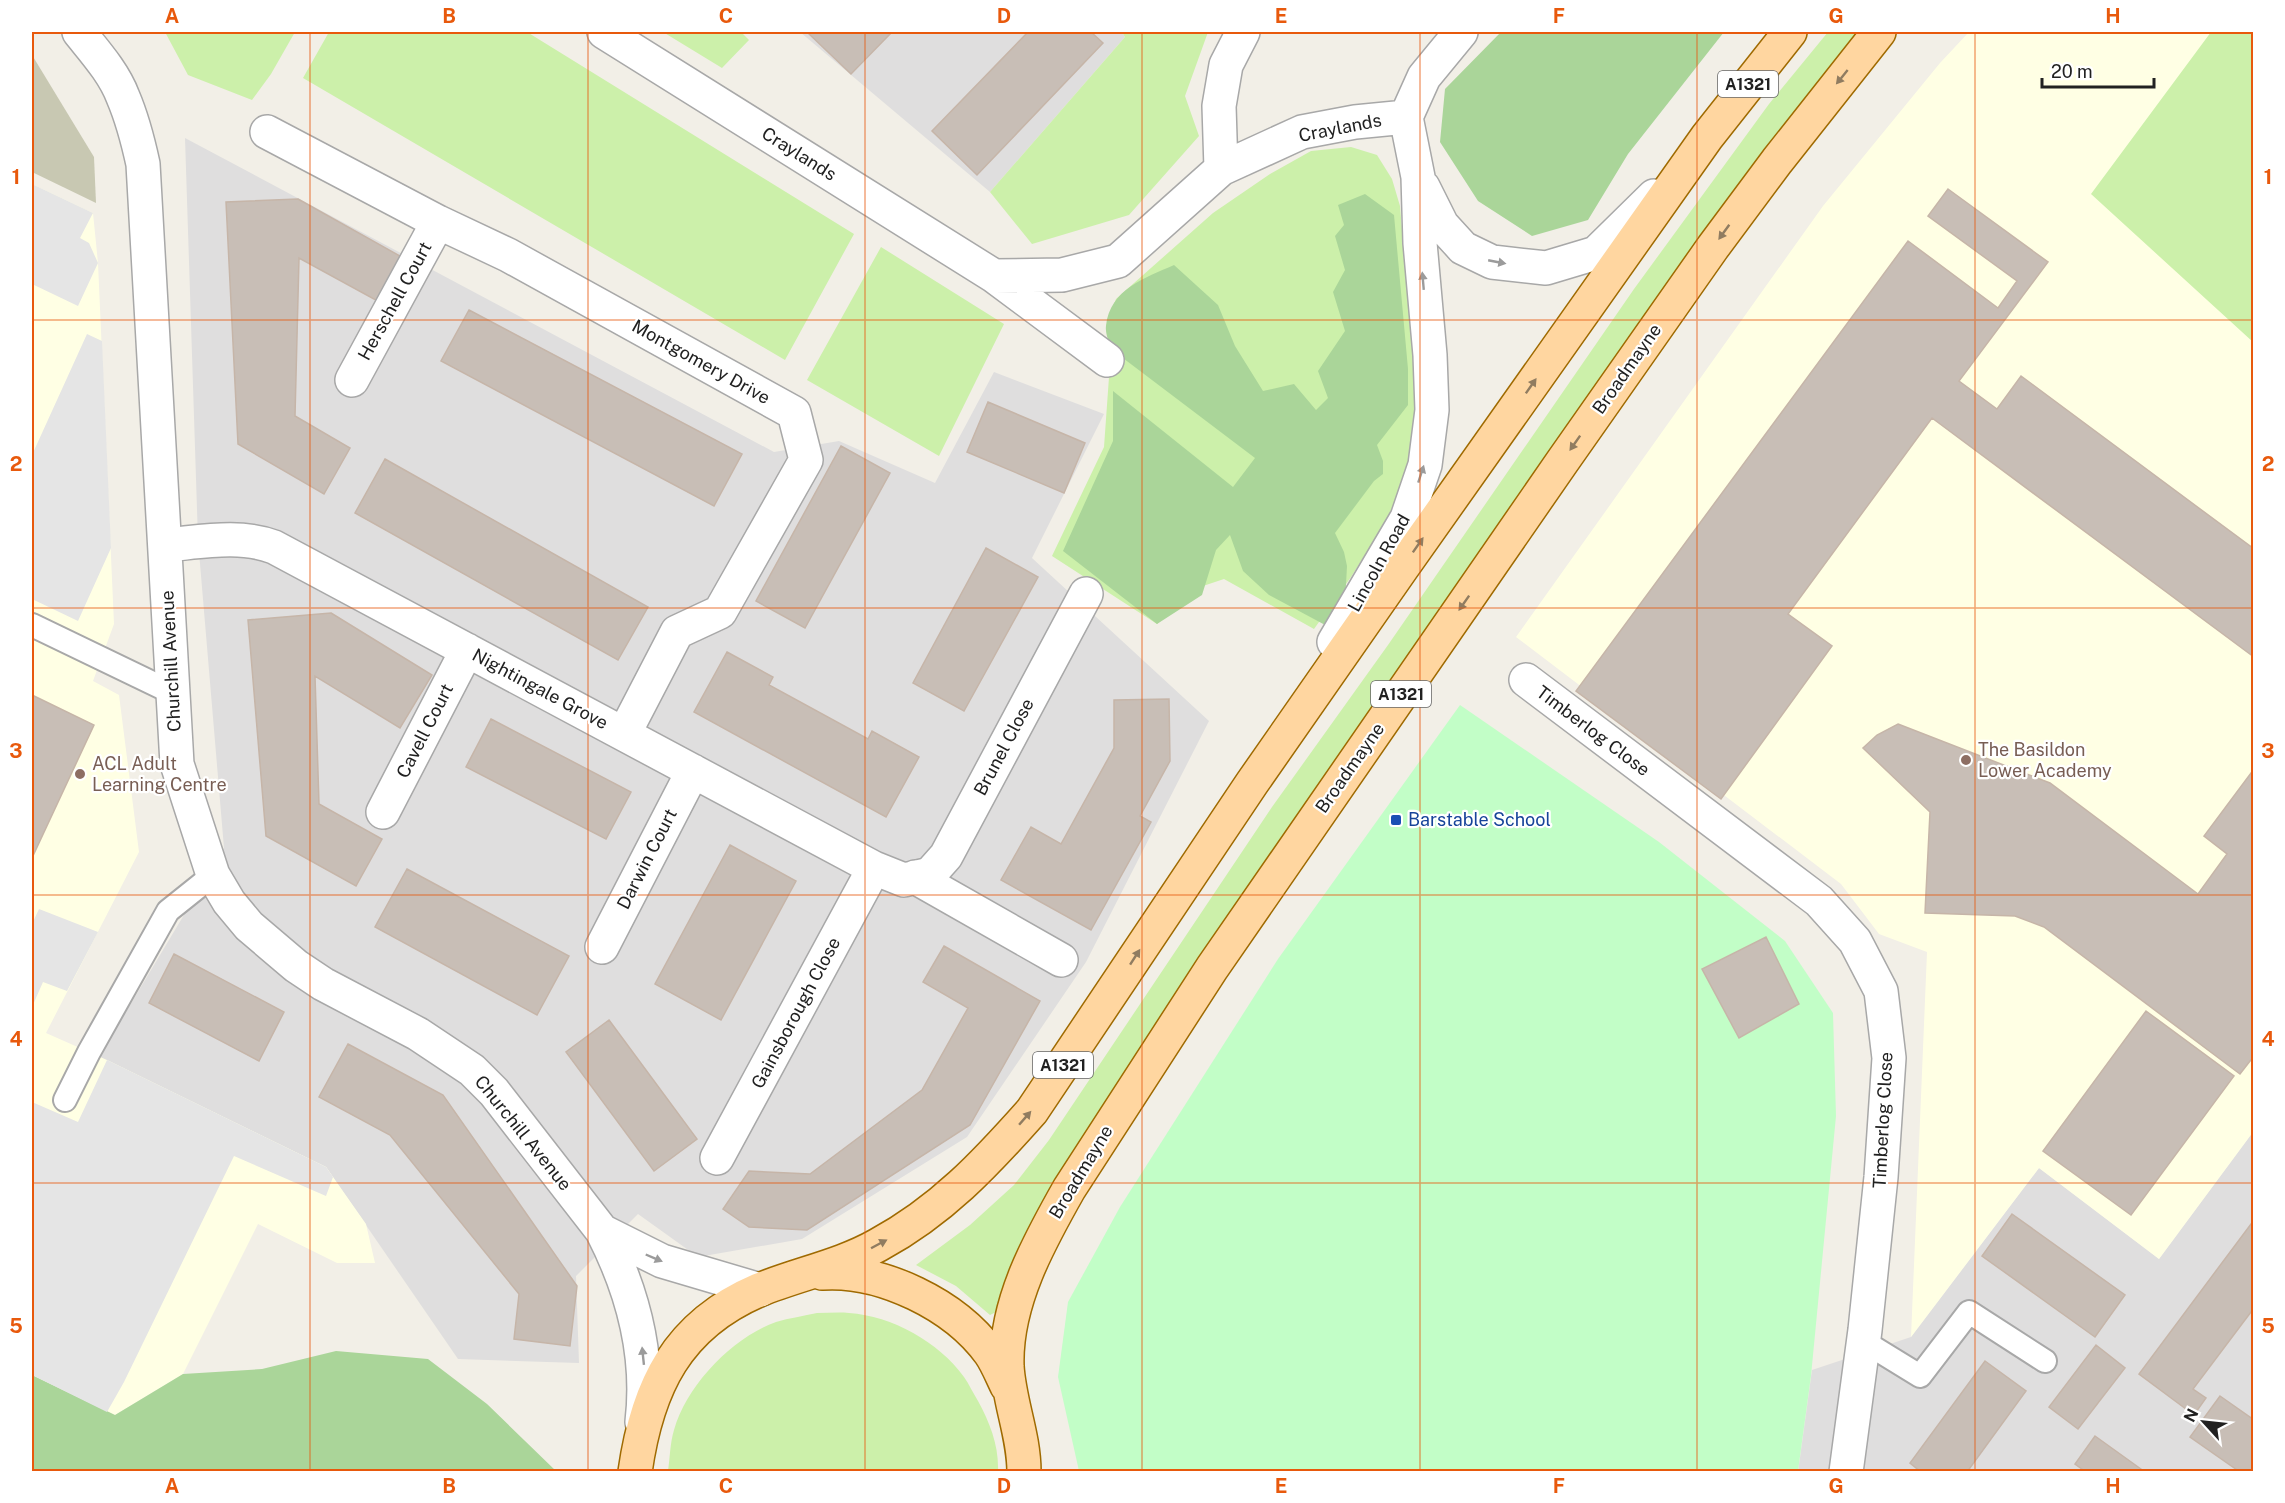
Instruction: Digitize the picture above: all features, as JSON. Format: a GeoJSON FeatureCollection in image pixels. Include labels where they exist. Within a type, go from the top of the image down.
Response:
{"type":"FeatureCollection","features":[{"type":"Feature","properties":{"kind":"main road","name":"Broadmayne"},"geometry":{"type":"LineString","coordinates":[[635,1472],[640,1435],[655,1391],[677,1351],[700,1327],[729,1305],[760,1290],[843,1262],[869,1250],[922,1219],[959,1188],[996,1151],[1038,1102],[1252,783],[1707,137],[1790,32]]}},
{"type":"Feature","properties":{"kind":"main road","name":"Broadmayne"},"geometry":{"type":"LineString","coordinates":[[1024,1472],[1020,1431],[1007,1367],[1014,1311],[1022,1286],[1050,1224],[1097,1142],[1260,897],[1568,452],[1734,218],[1879,32]]}},
{"type":"Feature","properties":{"kind":"main road","name":"Broadmayne"},"geometry":{"type":"LineString","coordinates":[[806,1275],[836,1272],[869,1276],[922,1297],[945,1310],[968,1328],[991,1354],[1012,1396]]}},
{"type":"Feature","properties":{"kind":"street","name":"Churchill Avenue"},"geometry":{"type":"LineString","coordinates":[[79,32],[103,62],[123,95],[136,133],[143,164],[177,764],[213,875],[229,902],[249,926],[296,966],[323,984],[418,1034],[472,1070],[495,1092],[602,1231],[626,1282],[642,1350],[644,1402],[640,1435]]}},
{"type":"Feature","properties":{"kind":"street","name":"Craylands"},"geometry":{"type":"LineString","coordinates":[[604,32],[994,276],[1107,360]]}},
{"type":"Feature","properties":{"kind":"street"},"geometry":{"type":"LineString","coordinates":[[1221,169],[1219,106],[1226,65],[1243,32]]}},
{"type":"Feature","properties":{"kind":"street"},"geometry":{"type":"LineString","coordinates":[[1406,117],[1424,78],[1461,32]]}},
{"type":"Feature","properties":{"kind":"street","name":"Craylands"},"geometry":{"type":"LineString","coordinates":[[994,276],[1062,275],[1118,261],[1221,169],[1302,132],[1355,122],[1406,117]]}},
{"type":"Feature","properties":{"kind":"street","name":"Lincoln Road"},"geometry":{"type":"LineString","coordinates":[[1252,783],[1407,518],[1425,465],[1432,410],[1430,355],[1420,243],[1418,177],[1406,117]]}},
{"type":"Feature","properties":{"kind":"street","name":"Montgomery Drive"},"geometry":{"type":"LineString","coordinates":[[267,132],[438,222],[508,255],[794,413],[806,460],[720,612],[677,632],[624,734]]}},
{"type":"Feature","properties":{"kind":"street","name":"Lincoln Road"},"geometry":{"type":"LineString","coordinates":[[1418,177],[1442,225],[1463,248],[1492,262],[1546,268],[1596,253],[1644,207],[1707,137]]}},
{"type":"Feature","properties":{"kind":"street","name":"Herschell Court"},"geometry":{"type":"LineString","coordinates":[[352,380],[438,222]]}},
{"type":"Feature","properties":{"kind":"street","name":"Nightingale Grove"},"geometry":{"type":"LineString","coordinates":[[165,545],[244,539],[257,540],[274,547],[874,868],[910,879],[1061,960]]}},
{"type":"Feature","properties":{"kind":"street","name":"Brunel Close"},"geometry":{"type":"LineString","coordinates":[[910,879],[930,874],[946,856],[1086,594]]}},
{"type":"Feature","properties":{"kind":"street","name":"Cavell Court"},"geometry":{"type":"LineString","coordinates":[[383,812],[467,650]]}},
{"type":"Feature","properties":{"kind":"street","name":"Timberlog Close"},"geometry":{"type":"LineString","coordinates":[[1526,680],[1819,902],[1855,941],[1881,991],[1889,1058],[1881,1177],[1846,1472]]}},
{"type":"Feature","properties":{"kind":"street","name":"Darwin Court"},"geometry":{"type":"LineString","coordinates":[[602,947],[693,771]]}},
{"type":"Feature","properties":{"kind":"street","name":"Gainsborough Close"},"geometry":{"type":"LineString","coordinates":[[717,1158],[874,868]]}},
{"type":"Feature","properties":{"kind":"street","name":"Churchill Avenue"},"geometry":{"type":"LineString","coordinates":[[602,1231],[662,1261],[760,1290]]}},
{"type":"Feature","properties":{"kind":"lane"},"geometry":{"type":"LineString","coordinates":[[32,626],[173,693]]}},
{"type":"Feature","properties":{"kind":"lane"},"geometry":{"type":"LineString","coordinates":[[65,1100],[89,1052],[168,911],[213,875]]}},
{"type":"Feature","properties":{"kind":"lane"},"geometry":{"type":"LineString","coordinates":[[1863,1341],[1920,1376],[1969,1312],[2045,1361]]}},
{"type":"Feature","properties":{"kind":"shaded area"},"geometry":{"type":"Polygon","coordinates":[[[800,32],[1122,32],[1125,37],[990,192],[800,32]]]}},
{"type":"Feature","properties":{"kind":"shaded area","name":"The Basildon Lower Academy"},"geometry":{"type":"Polygon","coordinates":[[[1969,32],[2253,32],[2253,1132],[2159,1259],[2039,1168],[1911,1337],[1927,952],[1879,934],[1841,884],[1516,637],[1823,206],[1940,63],[1969,32]]]}},
{"type":"Feature","properties":{"kind":"shaded area"},"geometry":{"type":"Polygon","coordinates":[[[32,55],[94,157],[96,203],[32,172],[32,55]]]}},
{"type":"Feature","properties":{"kind":"shaded area"},"geometry":{"type":"Polygon","coordinates":[[[185,138],[774,452],[839,441],[935,483],[994,372],[1104,414],[1032,558],[1209,721],[1086,962],[967,1137],[802,1239],[698,1257],[638,1214],[576,1276],[579,1363],[458,1359],[326,1167],[99,1057],[224,848],[198,540],[185,138]]]}},
{"type":"Feature","properties":{"kind":"shaded area","name":"ACL Adult Learning Centre"},"geometry":{"type":"Polygon","coordinates":[[[32,184],[93,213],[98,263],[114,624],[93,681],[119,695],[139,852],[46,1033],[107,1060],[326,1167],[366,1224],[375,1263],[337,1263],[258,1224],[183,1374],[115,1415],[32,1375],[32,184]]]}},
{"type":"Feature","properties":{"kind":"shaded area"},"geometry":{"type":"Polygon","coordinates":[[[32,184],[93,213],[80,238],[89,243],[98,263],[78,306],[32,284],[32,184]]]}},
{"type":"Feature","properties":{"kind":"shaded area"},"geometry":{"type":"Polygon","coordinates":[[[87,334],[102,341],[111,548],[78,621],[32,599],[32,455],[87,334]]]}},
{"type":"Feature","properties":{"kind":"shaded area"},"geometry":{"type":"Polygon","coordinates":[[[39,909],[98,932],[67,991],[43,982],[32,1007],[32,924],[39,909]]]}},
{"type":"Feature","properties":{"kind":"shaded area"},"geometry":{"type":"Polygon","coordinates":[[[107,1060],[326,1167],[333,1177],[326,1196],[234,1156],[124,1382],[107,1412],[32,1375],[32,1102],[78,1122],[107,1060]]]}},
{"type":"Feature","properties":{"kind":"shaded area"},"geometry":{"type":"Polygon","coordinates":[[[2253,1132],[2253,1471],[1798,1472],[1812,1370],[1911,1337],[2039,1168],[2159,1259],[2253,1132]]]}},
{"type":"Feature","properties":{"kind":"green space"},"geometry":{"type":"Polygon","coordinates":[[[165,32],[295,32],[271,74],[252,100],[188,75],[165,32]]]}},
{"type":"Feature","properties":{"kind":"green space"},"geometry":{"type":"Polygon","coordinates":[[[329,32],[527,32],[854,234],[785,360],[303,78],[329,32]]]}},
{"type":"Feature","properties":{"kind":"green space"},"geometry":{"type":"Polygon","coordinates":[[[663,32],[741,32],[749,40],[722,68],[663,32]]]}},
{"type":"Feature","properties":{"kind":"green space"},"geometry":{"type":"Polygon","coordinates":[[[1122,32],[1208,32],[1185,96],[1199,136],[1129,215],[1032,244],[990,192],[1125,37],[1122,32]]]}},
{"type":"Feature","properties":{"kind":"green space"},"geometry":{"type":"Polygon","coordinates":[[[1501,32],[1724,32],[1628,154],[1588,220],[1532,236],[1478,201],[1440,142],[1445,89],[1501,32]]]}},
{"type":"Feature","properties":{"kind":"green space"},"geometry":{"type":"Polygon","coordinates":[[[1828,32],[1864,32],[1016,1261],[996,1312],[990,1315],[956,1286],[916,1265],[970,1225],[1014,1185],[1049,1140],[1272,807],[1388,645],[1634,289],[1769,104],[1828,32]]]}},
{"type":"Feature","properties":{"kind":"green space"},"geometry":{"type":"Polygon","coordinates":[[[2211,32],[2253,32],[2253,342],[2091,194],[2211,32]]]}},
{"type":"Feature","properties":{"kind":"green space"},"geometry":{"type":"Polygon","coordinates":[[[1351,147],[1377,155],[1392,179],[1400,206],[1417,403],[1408,471],[1387,520],[1351,577],[1314,629],[1224,579],[1197,588],[1157,624],[1052,556],[1104,447],[1111,349],[1106,326],[1116,299],[1213,213],[1270,174],[1311,151],[1351,147]]]}},
{"type":"Feature","properties":{"kind":"green space"},"geometry":{"type":"Polygon","coordinates":[[[1365,194],[1394,215],[1408,369],[1408,405],[1377,445],[1383,461],[1383,474],[1374,481],[1335,533],[1344,552],[1347,566],[1345,603],[1327,626],[1269,595],[1243,571],[1230,535],[1216,550],[1202,595],[1157,624],[1063,551],[1113,441],[1113,391],[1233,487],[1255,458],[1111,349],[1106,329],[1109,313],[1114,303],[1131,287],[1174,265],[1218,305],[1235,346],[1263,391],[1294,384],[1316,410],[1328,398],[1318,371],[1345,331],[1333,292],[1345,270],[1335,236],[1344,225],[1338,205],[1365,194]]]}},
{"type":"Feature","properties":{"kind":"green space"},"geometry":{"type":"Polygon","coordinates":[[[881,247],[1004,324],[939,456],[807,380],[881,247]]]}},
{"type":"Feature","properties":{"kind":"green space"},"geometry":{"type":"Polygon","coordinates":[[[1460,705],[1659,842],[1785,941],[1833,1013],[1836,1116],[1811,1376],[1798,1471],[1079,1471],[1058,1377],[1068,1302],[1120,1207],[1278,959],[1460,705]]]}},
{"type":"Feature","properties":{"kind":"green space"},"geometry":{"type":"Polygon","coordinates":[[[817,1313],[849,1313],[882,1319],[913,1333],[942,1353],[964,1377],[982,1409],[995,1444],[998,1471],[668,1471],[673,1435],[680,1413],[700,1380],[713,1365],[743,1339],[760,1329],[776,1322],[817,1313]]]}},
{"type":"Feature","properties":{"kind":"green space"},"geometry":{"type":"Polygon","coordinates":[[[336,1351],[428,1359],[487,1404],[556,1471],[32,1471],[32,1375],[115,1415],[183,1374],[262,1369],[336,1351]]]}},
{"type":"Feature","properties":{"kind":"building"},"geometry":{"type":"Polygon","coordinates":[[[807,32],[892,32],[851,74],[807,32]]]}},
{"type":"Feature","properties":{"kind":"building"},"geometry":{"type":"Polygon","coordinates":[[[1028,32],[1091,32],[1103,43],[977,175],[932,131],[1028,32]]]}},
{"type":"Feature","properties":{"kind":"building"},"geometry":{"type":"Polygon","coordinates":[[[1948,189],[2048,262],[1959,381],[1997,409],[2021,376],[2254,549],[2254,657],[1932,418],[1788,614],[1832,646],[1721,799],[1576,691],[1908,241],[1998,308],[2017,281],[1928,216],[1948,189]]]}},
{"type":"Feature","properties":{"kind":"building"},"geometry":{"type":"Polygon","coordinates":[[[298,199],[407,260],[383,304],[299,258],[295,416],[350,448],[324,494],[238,444],[226,202],[298,199]]]}},
{"type":"Feature","properties":{"kind":"building"},"geometry":{"type":"Polygon","coordinates":[[[469,310],[742,454],[714,506],[441,361],[469,310]]]}},
{"type":"Feature","properties":{"kind":"building"},"geometry":{"type":"Polygon","coordinates":[[[988,402],[1085,443],[1064,493],[967,452],[988,402]]]}},
{"type":"Feature","properties":{"kind":"building"},"geometry":{"type":"Polygon","coordinates":[[[841,446],[890,473],[805,628],[756,601],[841,446]]]}},
{"type":"Feature","properties":{"kind":"building"},"geometry":{"type":"Polygon","coordinates":[[[385,459],[648,607],[618,660],[355,513],[385,459]]]}},
{"type":"Feature","properties":{"kind":"building"},"geometry":{"type":"Polygon","coordinates":[[[986,548],[1038,577],[964,711],[913,683],[986,548]]]}},
{"type":"Feature","properties":{"kind":"building"},"geometry":{"type":"Polygon","coordinates":[[[331,613],[432,675],[400,728],[315,676],[319,804],[382,839],[356,886],[266,836],[248,620],[331,613]]]}},
{"type":"Feature","properties":{"kind":"building"},"geometry":{"type":"Polygon","coordinates":[[[727,652],[773,677],[769,685],[868,739],[872,731],[919,757],[886,817],[694,712],[727,652]]]}},
{"type":"Feature","properties":{"kind":"building"},"geometry":{"type":"Polygon","coordinates":[[[32,695],[94,725],[32,858],[32,695]]]}},
{"type":"Feature","properties":{"kind":"building"},"geometry":{"type":"Polygon","coordinates":[[[1169,699],[1170,761],[1140,816],[1151,822],[1091,930],[1001,880],[1031,827],[1061,844],[1114,748],[1114,700],[1169,699]]]}},
{"type":"Feature","properties":{"kind":"building"},"geometry":{"type":"Polygon","coordinates":[[[491,719],[631,792],[606,839],[466,767],[491,719]]]}},
{"type":"Feature","properties":{"kind":"building"},"geometry":{"type":"Polygon","coordinates":[[[1898,724],[2050,783],[2198,894],[2227,854],[2204,836],[2254,769],[2254,1056],[2240,1074],[2044,927],[2015,916],[1925,913],[1930,812],[1863,748],[1877,735],[1898,724]]]}},
{"type":"Feature","properties":{"kind":"building"},"geometry":{"type":"Polygon","coordinates":[[[730,845],[796,881],[721,1020],[655,984],[730,845]]]}},
{"type":"Feature","properties":{"kind":"building"},"geometry":{"type":"Polygon","coordinates":[[[407,869],[569,956],[537,1015],[375,927],[407,869]]]}},
{"type":"Feature","properties":{"kind":"building"},"geometry":{"type":"Polygon","coordinates":[[[1766,937],[1799,1004],[1739,1038],[1702,969],[1766,937]]]}},
{"type":"Feature","properties":{"kind":"building"},"geometry":{"type":"Polygon","coordinates":[[[944,946],[1040,1001],[970,1125],[807,1230],[749,1227],[723,1209],[749,1171],[810,1174],[922,1090],[968,1008],[923,982],[944,946]]]}},
{"type":"Feature","properties":{"kind":"building"},"geometry":{"type":"Polygon","coordinates":[[[174,954],[284,1012],[259,1061],[149,1003],[174,954]]]}},
{"type":"Feature","properties":{"kind":"building"},"geometry":{"type":"Polygon","coordinates":[[[2146,1011],[2234,1076],[2131,1215],[2043,1151],[2146,1011]]]}},
{"type":"Feature","properties":{"kind":"building"},"geometry":{"type":"Polygon","coordinates":[[[609,1020],[697,1139],[654,1171],[566,1052],[609,1020]]]}},
{"type":"Feature","properties":{"kind":"building"},"geometry":{"type":"Polygon","coordinates":[[[348,1044],[443,1095],[577,1286],[570,1346],[514,1339],[519,1294],[390,1135],[319,1097],[348,1044]]]}},
{"type":"Feature","properties":{"kind":"building"},"geometry":{"type":"Polygon","coordinates":[[[2012,1214],[2125,1295],[2095,1337],[1982,1256],[2012,1214]]]}},
{"type":"Feature","properties":{"kind":"building"},"geometry":{"type":"Polygon","coordinates":[[[2254,1220],[2254,1308],[2193,1389],[2206,1398],[2194,1415],[2139,1374],[2254,1220]]]}},
{"type":"Feature","properties":{"kind":"building"},"geometry":{"type":"Polygon","coordinates":[[[2096,1345],[2125,1368],[2078,1429],[2049,1407],[2096,1345]]]}},
{"type":"Feature","properties":{"kind":"building"},"geometry":{"type":"Polygon","coordinates":[[[1985,1361],[2026,1391],[1967,1472],[1921,1472],[1910,1463],[1985,1361]]]}},
{"type":"Feature","properties":{"kind":"building"},"geometry":{"type":"Polygon","coordinates":[[[2220,1396],[2254,1420],[2254,1472],[2240,1472],[2190,1437],[2220,1396]]]}},
{"type":"Feature","properties":{"kind":"building"},"geometry":{"type":"Polygon","coordinates":[[[2095,1436],[2145,1472],[2086,1472],[2075,1464],[2095,1436]]]}},
{"type":"Feature","properties":{"kind":"place","name":"The Basildon Lower Academy"},"geometry":{"type":"Point","coordinates":[1966,760]}},
{"type":"Feature","properties":{"kind":"place","name":"ACL Adult Learning Centre"},"geometry":{"type":"Point","coordinates":[80,774]}},
{"type":"Feature","properties":{"kind":"place","name":"Barstable School"},"geometry":{"type":"Point","coordinates":[1396,820]}}]}
